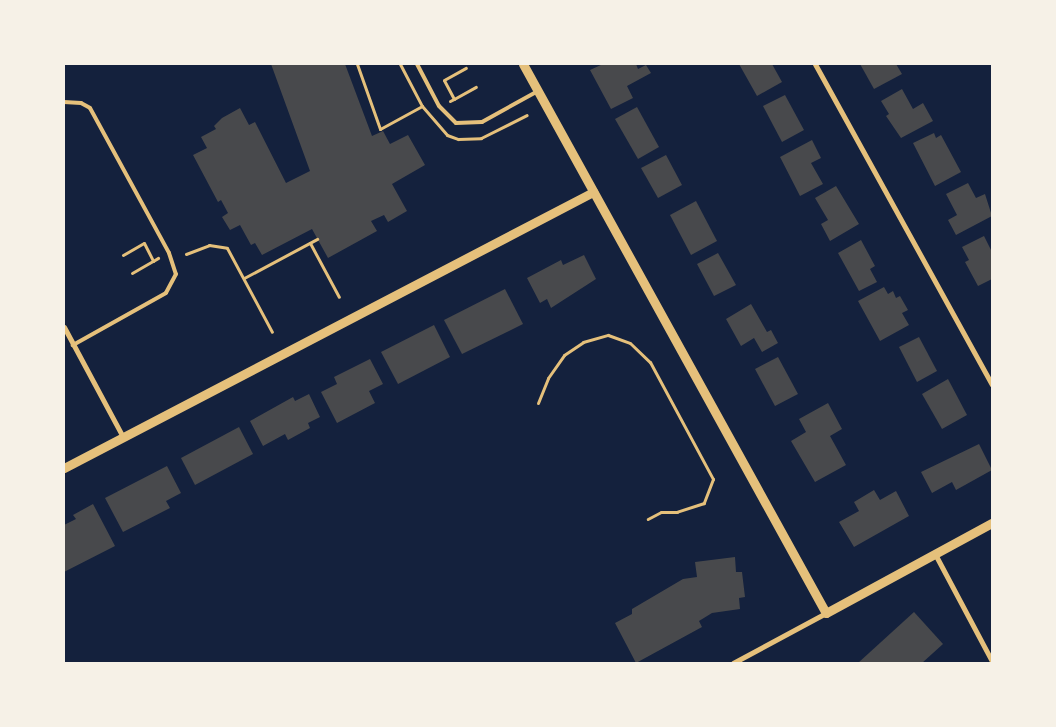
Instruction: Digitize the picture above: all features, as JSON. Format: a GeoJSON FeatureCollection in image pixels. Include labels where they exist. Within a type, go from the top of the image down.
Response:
{"type":"FeatureCollection","features":[{"type":"Feature","properties":{"kind":"street"},"geometry":{"type":"LineString","coordinates":[[523,64],[826,613]]}},
{"type":"Feature","properties":{"kind":"street"},"geometry":{"type":"LineString","coordinates":[[815,64],[992,384]]}},
{"type":"Feature","properties":{"kind":"street"},"geometry":{"type":"LineString","coordinates":[[64,468],[593,192]]}},
{"type":"Feature","properties":{"kind":"street"},"geometry":{"type":"LineString","coordinates":[[64,327],[123,437]]}},
{"type":"Feature","properties":{"kind":"street"},"geometry":{"type":"LineString","coordinates":[[733,663],[992,524]]}},
{"type":"Feature","properties":{"kind":"street"},"geometry":{"type":"LineString","coordinates":[[935,554],[992,661]]}},
{"type":"Feature","properties":{"kind":"lane"},"geometry":{"type":"LineString","coordinates":[[416,64],[444,113],[456,123],[482,122],[538,91]]}},
{"type":"Feature","properties":{"kind":"lane"},"geometry":{"type":"LineString","coordinates":[[64,102],[81,103],[90,108],[169,252],[176,274],[166,293],[73,345]]}},
{"type":"Feature","properties":{"kind":"path"},"geometry":{"type":"LineString","coordinates":[[357,64],[380,129],[422,106]]}},
{"type":"Feature","properties":{"kind":"path"},"geometry":{"type":"LineString","coordinates":[[466,68],[444,80],[452,100],[476,87]]}},
{"type":"Feature","properties":{"kind":"path"},"geometry":{"type":"LineString","coordinates":[[244,278],[318,239]]}},
{"type":"Feature","properties":{"kind":"path"},"geometry":{"type":"LineString","coordinates":[[310,243],[339,297]]}},
{"type":"Feature","properties":{"kind":"path"},"geometry":{"type":"LineString","coordinates":[[123,255],[144,244],[153,261]]}},
{"type":"Feature","properties":{"kind":"path"},"geometry":{"type":"LineString","coordinates":[[186,254],[209,245],[221,245],[227,248],[272,332]]}},
{"type":"Feature","properties":{"kind":"path"},"geometry":{"type":"LineString","coordinates":[[132,273],[158,258]]}},
{"type":"Feature","properties":{"kind":"path"},"geometry":{"type":"LineString","coordinates":[[538,403],[553,370],[564,355],[583,342],[608,335],[630,343],[650,362],[714,480],[704,503],[677,512],[661,512],[648,518]]}},
{"type":"Feature","properties":{"kind":"building"},"geometry":{"type":"Polygon","coordinates":[[[271,64],[345,64],[372,136],[383,131],[390,144],[408,135],[425,165],[392,184],[407,211],[388,222],[384,215],[371,221],[377,231],[328,258],[312,229],[262,255],[255,243],[251,245],[240,225],[230,230],[222,217],[228,213],[221,200],[218,202],[193,155],[207,148],[201,137],[216,129],[214,126],[222,118],[240,108],[249,125],[255,122],[286,183],[310,171],[271,64]]]}},
{"type":"Feature","properties":{"kind":"building"},"geometry":{"type":"Polygon","coordinates":[[[603,64],[636,64],[638,69],[646,65],[651,73],[627,86],[633,98],[611,109],[590,70],[603,64]]]}},
{"type":"Feature","properties":{"kind":"building"},"geometry":{"type":"Polygon","coordinates":[[[739,64],[772,64],[782,82],[757,96],[739,64]]]}},
{"type":"Feature","properties":{"kind":"building"},"geometry":{"type":"Polygon","coordinates":[[[860,64],[896,64],[902,74],[874,89],[860,64]]]}},
{"type":"Feature","properties":{"kind":"building"},"geometry":{"type":"Polygon","coordinates":[[[902,89],[913,109],[923,103],[933,121],[901,138],[886,116],[889,114],[881,101],[902,89]]]}},
{"type":"Feature","properties":{"kind":"building"},"geometry":{"type":"Polygon","coordinates":[[[785,95],[804,130],[782,142],[763,106],[785,95]]]}},
{"type":"Feature","properties":{"kind":"building"},"geometry":{"type":"Polygon","coordinates":[[[637,107],[659,147],[638,159],[615,119],[637,107]]]}},
{"type":"Feature","properties":{"kind":"building"},"geometry":{"type":"Polygon","coordinates":[[[934,133],[936,138],[941,135],[961,172],[935,186],[913,143],[934,133]]]}},
{"type":"Feature","properties":{"kind":"building"},"geometry":{"type":"Polygon","coordinates":[[[812,140],[821,158],[811,163],[823,184],[800,196],[780,157],[812,140]]]}},
{"type":"Feature","properties":{"kind":"building"},"geometry":{"type":"Polygon","coordinates":[[[666,155],[682,185],[658,198],[641,168],[666,155]]]}},
{"type":"Feature","properties":{"kind":"building"},"geometry":{"type":"Polygon","coordinates":[[[968,183],[976,198],[985,194],[992,216],[956,235],[948,220],[957,215],[946,194],[968,183]]]}},
{"type":"Feature","properties":{"kind":"building"},"geometry":{"type":"Polygon","coordinates":[[[836,186],[859,224],[830,241],[821,224],[828,220],[815,198],[836,186]]]}},
{"type":"Feature","properties":{"kind":"building"},"geometry":{"type":"Polygon","coordinates":[[[696,201],[717,241],[691,255],[670,215],[696,201]]]}},
{"type":"Feature","properties":{"kind":"building"},"geometry":{"type":"Polygon","coordinates":[[[984,236],[992,252],[992,279],[978,286],[965,262],[969,260],[962,247],[984,236]]]}},
{"type":"Feature","properties":{"kind":"building"},"geometry":{"type":"Polygon","coordinates":[[[861,240],[875,266],[870,269],[877,282],[859,291],[838,253],[861,240]]]}},
{"type":"Feature","properties":{"kind":"building"},"geometry":{"type":"Polygon","coordinates":[[[718,253],[736,285],[714,296],[697,264],[718,253]]]}},
{"type":"Feature","properties":{"kind":"building"},"geometry":{"type":"Polygon","coordinates":[[[584,255],[596,279],[551,308],[547,299],[540,303],[527,278],[561,260],[563,265],[584,255]]]}},
{"type":"Feature","properties":{"kind":"building"},"geometry":{"type":"Polygon","coordinates":[[[884,287],[888,294],[893,291],[896,298],[900,296],[908,310],[902,313],[909,325],[880,341],[858,301],[884,287]]]}},
{"type":"Feature","properties":{"kind":"building"},"geometry":{"type":"Polygon","coordinates":[[[505,289],[523,324],[462,354],[444,320],[505,289]]]}},
{"type":"Feature","properties":{"kind":"building"},"geometry":{"type":"Polygon","coordinates":[[[751,304],[767,332],[771,330],[778,343],[762,352],[754,338],[741,346],[726,319],[751,304]]]}},
{"type":"Feature","properties":{"kind":"building"},"geometry":{"type":"Polygon","coordinates":[[[434,325],[450,357],[398,384],[381,352],[434,325]]]}},
{"type":"Feature","properties":{"kind":"building"},"geometry":{"type":"Polygon","coordinates":[[[919,337],[937,371],[917,382],[899,347],[919,337]]]}},
{"type":"Feature","properties":{"kind":"building"},"geometry":{"type":"Polygon","coordinates":[[[778,357],[798,394],[775,406],[755,369],[778,357]]]}},
{"type":"Feature","properties":{"kind":"building"},"geometry":{"type":"Polygon","coordinates":[[[370,359],[383,384],[369,391],[375,403],[337,423],[321,392],[337,384],[334,377],[370,359]]]}},
{"type":"Feature","properties":{"kind":"building"},"geometry":{"type":"Polygon","coordinates":[[[948,379],[967,415],[942,429],[922,394],[948,379]]]}},
{"type":"Feature","properties":{"kind":"building"},"geometry":{"type":"Polygon","coordinates":[[[309,394],[320,417],[308,423],[310,428],[288,440],[285,434],[263,446],[250,421],[293,397],[295,401],[309,394]]]}},
{"type":"Feature","properties":{"kind":"building"},"geometry":{"type":"Polygon","coordinates":[[[828,403],[842,429],[830,436],[846,465],[815,482],[791,441],[806,432],[799,419],[828,403]]]}},
{"type":"Feature","properties":{"kind":"building"},"geometry":{"type":"Polygon","coordinates":[[[239,427],[253,454],[195,485],[181,458],[239,427]]]}},
{"type":"Feature","properties":{"kind":"building"},"geometry":{"type":"Polygon","coordinates":[[[979,444],[992,470],[956,490],[952,482],[932,493],[921,472],[979,444]]]}},
{"type":"Feature","properties":{"kind":"building"},"geometry":{"type":"Polygon","coordinates":[[[167,466],[181,493],[166,501],[170,508],[123,532],[105,498],[167,466]]]}},
{"type":"Feature","properties":{"kind":"building"},"geometry":{"type":"Polygon","coordinates":[[[874,490],[880,500],[896,491],[909,516],[854,547],[839,522],[859,511],[854,502],[874,490]]]}},
{"type":"Feature","properties":{"kind":"building"},"geometry":{"type":"Polygon","coordinates":[[[93,504],[115,546],[64,572],[64,525],[76,519],[73,515],[93,504]]]}},
{"type":"Feature","properties":{"kind":"building"},"geometry":{"type":"Polygon","coordinates":[[[735,557],[736,572],[742,572],[745,597],[739,598],[740,609],[712,613],[699,621],[702,627],[636,663],[615,623],[632,614],[632,609],[683,579],[697,577],[695,562],[735,557]]]}},
{"type":"Feature","properties":{"kind":"building"},"geometry":{"type":"Polygon","coordinates":[[[914,612],[943,644],[922,663],[858,663],[914,612]]]}}]}
